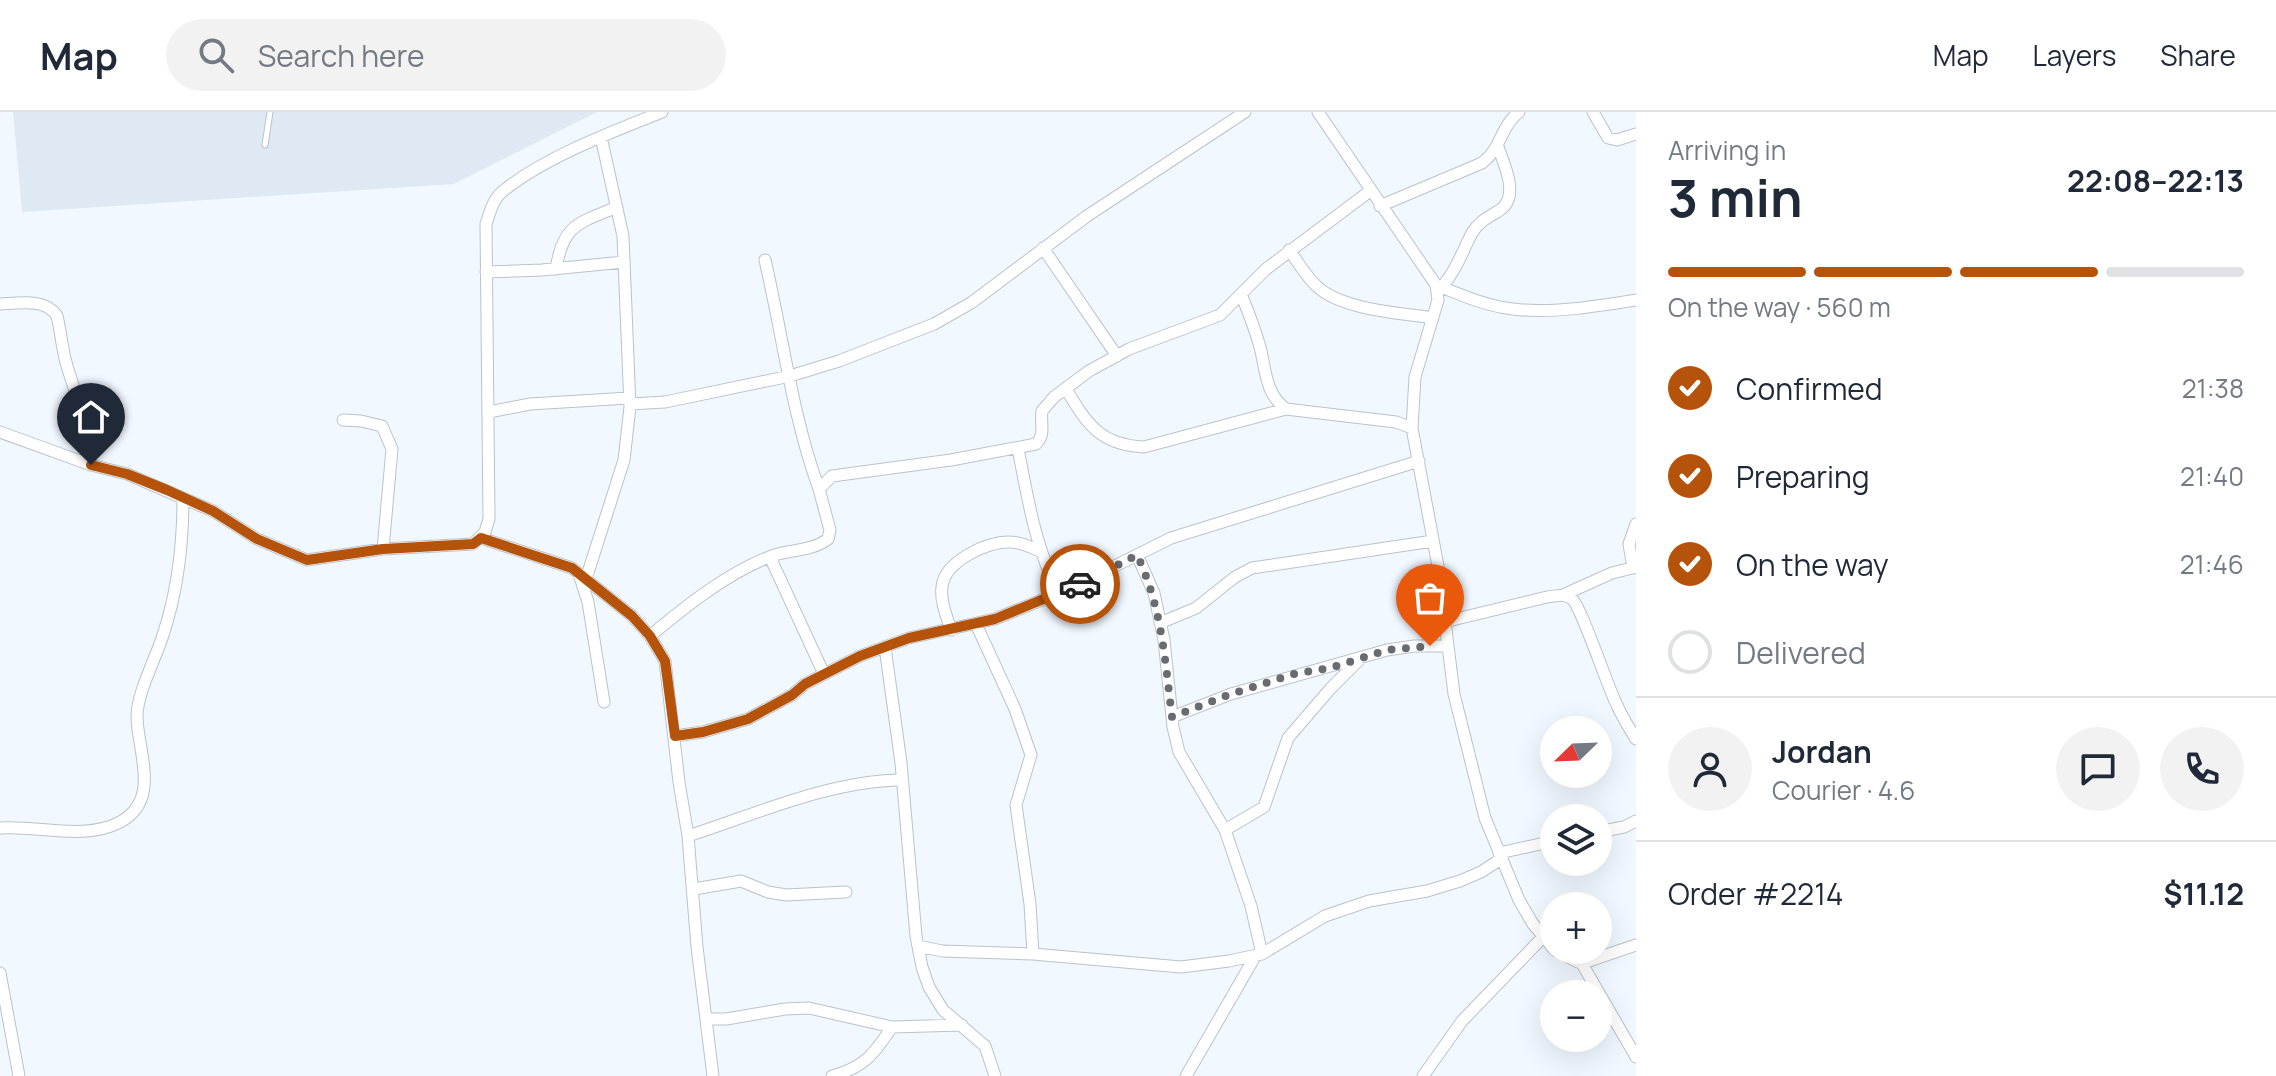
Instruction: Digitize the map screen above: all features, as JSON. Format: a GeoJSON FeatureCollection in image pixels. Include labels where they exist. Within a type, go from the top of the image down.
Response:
{"type":"FeatureCollection","features":[{"type":"Feature","properties":{"kind":"street"},"geometry":{"type":"LineString","coordinates":[[0,432],[91,465],[127,474],[213,511],[257,539],[307,560],[383,549],[473,544],[481,538],[489,519],[486,224],[491,206],[501,192],[540,168],[601,137],[662,112]]}},
{"type":"Feature","properties":{"kind":"street"},"geometry":{"type":"LineString","coordinates":[[489,412],[530,404],[665,402],[790,376],[839,361],[934,324],[971,303],[1043,248],[1245,112]]}},
{"type":"Feature","properties":{"kind":"street"},"geometry":{"type":"LineString","coordinates":[[1318,112],[1380,206],[1439,286],[1469,298],[1515,310],[1603,306],[1636,300]]}},
{"type":"Feature","properties":{"kind":"street"},"geometry":{"type":"LineString","coordinates":[[1380,206],[1482,163],[1498,147],[1509,121],[1519,112]]}},
{"type":"Feature","properties":{"kind":"street"},"geometry":{"type":"LineString","coordinates":[[1593,112],[1608,138],[1617,140],[1636,134]]}},
{"type":"Feature","properties":{"kind":"street"},"geometry":{"type":"LineString","coordinates":[[601,137],[623,236],[629,401],[624,460],[582,576],[604,702]]}},
{"type":"Feature","properties":{"kind":"street"},"geometry":{"type":"LineString","coordinates":[[1498,147],[1509,176],[1509,198],[1503,209],[1482,221],[1473,232],[1457,268],[1439,286],[1438,300],[1415,377],[1412,428],[1433,541],[1446,646],[1465,745],[1485,818],[1500,856],[1519,900],[1540,932]]}},
{"type":"Feature","properties":{"kind":"street"},"geometry":{"type":"LineString","coordinates":[[819,489],[832,476],[1029,447],[1041,439],[1042,411],[1089,371],[1117,356],[1220,315],[1289,250],[1370,191]]}},
{"type":"Feature","properties":{"kind":"street"},"geometry":{"type":"LineString","coordinates":[[556,269],[559,250],[575,225],[617,207]]}},
{"type":"Feature","properties":{"kind":"street"},"geometry":{"type":"LineString","coordinates":[[1043,248],[1117,356]]}},
{"type":"Feature","properties":{"kind":"street"},"geometry":{"type":"LineString","coordinates":[[1289,250],[1309,278],[1336,299],[1433,318]]}},
{"type":"Feature","properties":{"kind":"street"},"geometry":{"type":"LineString","coordinates":[[650,636],[685,607],[770,557],[813,548],[828,539],[830,530],[806,452],[765,260]]}},
{"type":"Feature","properties":{"kind":"street"},"geometry":{"type":"LineString","coordinates":[[486,272],[624,262]]}},
{"type":"Feature","properties":{"kind":"street"},"geometry":{"type":"LineString","coordinates":[[1241,294],[1261,348],[1268,388],[1277,403],[1286,409]]}},
{"type":"Feature","properties":{"kind":"street"},"geometry":{"type":"LineString","coordinates":[[0,304],[40,304],[53,309],[57,316],[91,465]]}},
{"type":"Feature","properties":{"kind":"street"},"geometry":{"type":"LineString","coordinates":[[1066,389],[1084,419],[1102,436],[1122,446],[1144,447],[1286,409],[1396,422],[1412,428]]}},
{"type":"Feature","properties":{"kind":"street"},"geometry":{"type":"LineString","coordinates":[[343,420],[382,426],[389,439],[392,449],[383,549]]}},
{"type":"Feature","properties":{"kind":"street"},"geometry":{"type":"LineString","coordinates":[[1018,449],[1040,551],[1059,594]]}},
{"type":"Feature","properties":{"kind":"street"},"geometry":{"type":"LineString","coordinates":[[675,736],[703,732],[748,719],[824,674],[885,647],[909,638],[995,619],[1059,594],[1183,534],[1419,461]]}},
{"type":"Feature","properties":{"kind":"street"},"geometry":{"type":"LineString","coordinates":[[0,828],[87,830],[106,826],[121,822],[142,797],[146,769],[136,714],[164,633],[179,573],[183,498]]}},
{"type":"Feature","properties":{"kind":"street"},"geometry":{"type":"LineString","coordinates":[[1444,622],[1563,595],[1612,573],[1634,568],[1629,544],[1636,524]]}},
{"type":"Feature","properties":{"kind":"street"},"geometry":{"type":"LineString","coordinates":[[481,538],[572,568],[632,616],[650,636],[665,661],[688,836],[713,1076]]}},
{"type":"Feature","properties":{"kind":"street"},"geometry":{"type":"LineString","coordinates":[[951,630],[942,598],[942,584],[951,568],[990,545],[1009,541],[1040,551]]}},
{"type":"Feature","properties":{"kind":"street"},"geometry":{"type":"LineString","coordinates":[[1160,623],[1196,608],[1235,577],[1252,568],[1433,541]]}},
{"type":"Feature","properties":{"kind":"street"},"geometry":{"type":"LineString","coordinates":[[1137,555],[1154,593],[1179,752],[1225,830],[1251,906],[1259,954],[1186,1076]]}},
{"type":"Feature","properties":{"kind":"street"},"geometry":{"type":"LineString","coordinates":[[770,557],[824,674]]}},
{"type":"Feature","properties":{"kind":"street"},"geometry":{"type":"LineString","coordinates":[[1563,595],[1572,599],[1579,609],[1618,709],[1636,739]]}},
{"type":"Feature","properties":{"kind":"street"},"geometry":{"type":"LineString","coordinates":[[976,624],[1015,709],[1031,755],[1016,805],[1030,904],[1033,954]]}},
{"type":"Feature","properties":{"kind":"street"},"geometry":{"type":"LineString","coordinates":[[1172,717],[1231,694],[1363,657],[1414,646],[1446,646]]}},
{"type":"Feature","properties":{"kind":"street"},"geometry":{"type":"LineString","coordinates":[[885,647],[918,946],[929,987],[943,1010],[985,1046],[995,1076]]}},
{"type":"Feature","properties":{"kind":"street"},"geometry":{"type":"LineString","coordinates":[[1225,830],[1264,807],[1288,738],[1331,688],[1363,657]]}},
{"type":"Feature","properties":{"kind":"street"},"geometry":{"type":"LineString","coordinates":[[688,836],[835,790],[883,780],[901,780]]}},
{"type":"Feature","properties":{"kind":"street"},"geometry":{"type":"LineString","coordinates":[[1612,829],[1636,821]]}},
{"type":"Feature","properties":{"kind":"street"},"geometry":{"type":"LineString","coordinates":[[918,946],[942,951],[1033,954],[1181,967],[1259,954],[1325,916],[1369,901],[1427,891],[1460,881],[1481,872],[1500,856],[1540,845]]}},
{"type":"Feature","properties":{"kind":"street"},"geometry":{"type":"LineString","coordinates":[[694,889],[741,881],[768,892],[786,895],[846,892]]}},
{"type":"Feature","properties":{"kind":"street"},"geometry":{"type":"LineString","coordinates":[[1423,1076],[1462,1021],[1540,940]]}},
{"type":"Feature","properties":{"kind":"street"},"geometry":{"type":"LineString","coordinates":[[1612,954],[1636,945]]}},
{"type":"Feature","properties":{"kind":"street"},"geometry":{"type":"LineString","coordinates":[[1582,964],[1636,1057]]}},
{"type":"Feature","properties":{"kind":"street"},"geometry":{"type":"LineString","coordinates":[[0,973],[19,1076]]}},
{"type":"Feature","properties":{"kind":"street"},"geometry":{"type":"LineString","coordinates":[[706,1019],[809,1008],[892,1027],[962,1025]]}},
{"type":"Feature","properties":{"kind":"street"},"geometry":{"type":"LineString","coordinates":[[832,1076],[850,1071],[875,1054],[892,1027]]}},
{"type":"Feature","properties":{"kind":"lane"},"geometry":{"type":"LineString","coordinates":[[265,145],[270,112]]}},
{"type":"Feature","properties":{"kind":"shaded area"},"geometry":{"type":"Polygon","coordinates":[[[13,112],[597,112],[454,184],[22,212],[13,112]]]}},
{"type":"Feature","properties":{"kind":"way so far"},"geometry":{"type":"LineString","coordinates":[[1080,584],[1137,555],[1154,593],[1164,640],[1172,717],[1294,674],[1330,668],[1387,650],[1430,646]]}},
{"type":"Feature","properties":{"kind":"route"},"geometry":{"type":"LineString","coordinates":[[91,465],[127,474],[167,490],[213,511],[257,539],[307,560],[383,549],[473,544],[481,538],[572,568],[632,616],[650,636],[665,661],[675,736],[703,732],[748,719],[771,708],[805,684],[860,656],[909,638],[995,619],[1080,584]]}}]}
